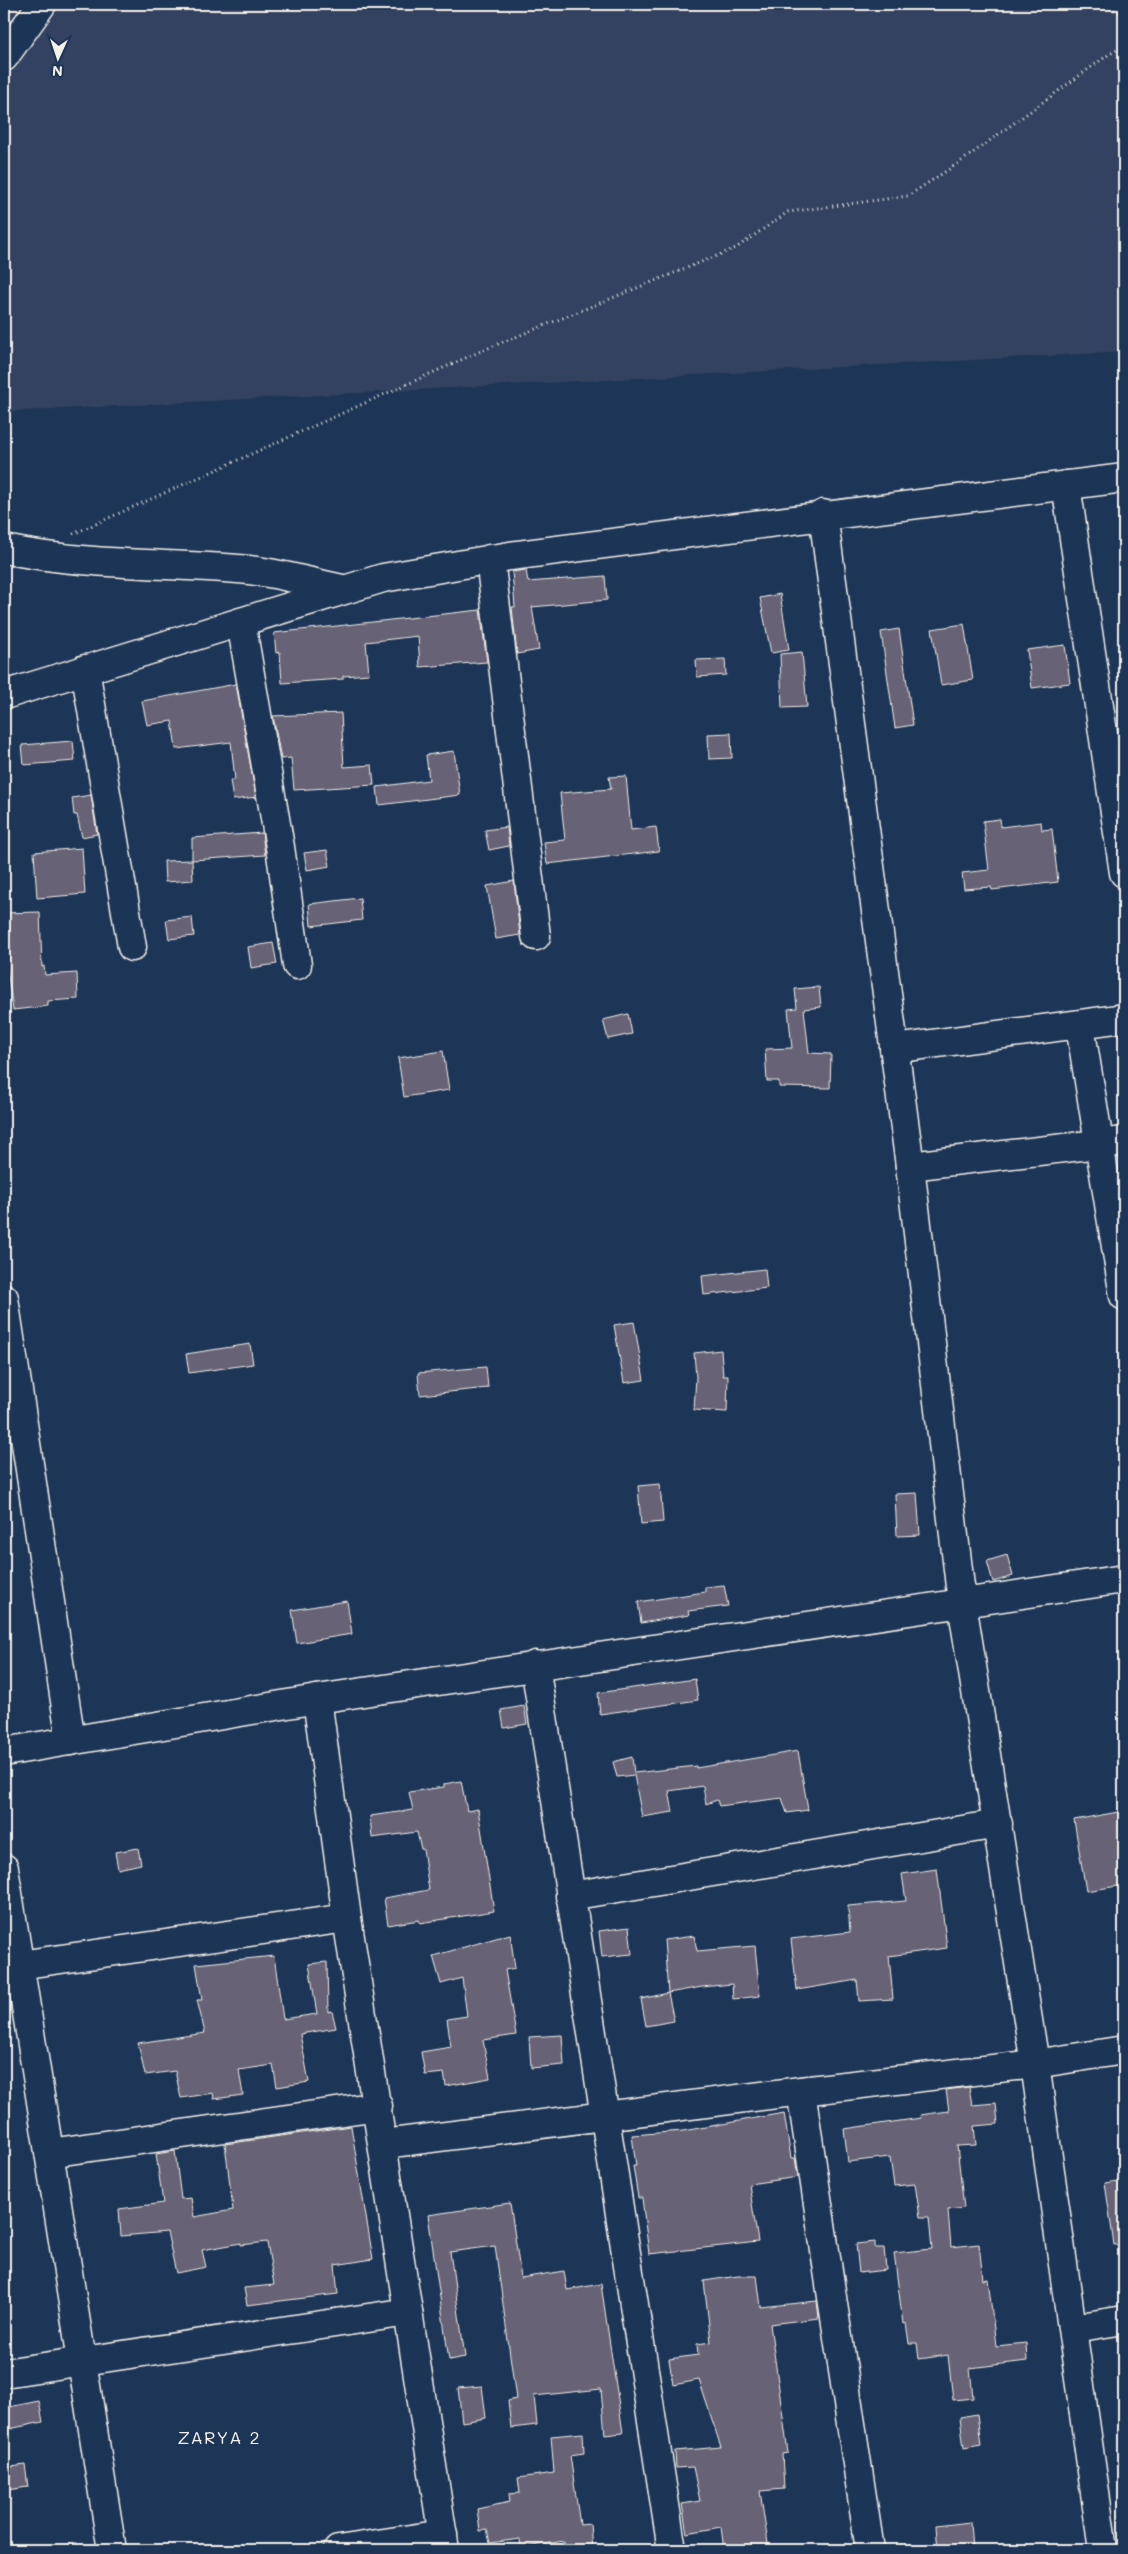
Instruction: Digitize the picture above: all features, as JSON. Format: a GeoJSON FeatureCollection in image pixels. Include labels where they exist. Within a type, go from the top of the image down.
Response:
{"type":"FeatureCollection","features":[{"type":"Feature","properties":{"kind":"street"},"geometry":{"type":"LineString","coordinates":[[4,57],[42,4]]}},
{"type":"Feature","properties":{"kind":"street"},"geometry":{"type":"LineString","coordinates":[[4,695],[383,578],[490,559],[823,514],[1124,478]]}},
{"type":"Feature","properties":{"kind":"street"},"geometry":{"type":"LineString","coordinates":[[1066,485],[1124,873]]}},
{"type":"Feature","properties":{"kind":"street"},"geometry":{"type":"LineString","coordinates":[[823,514],[910,1166],[962,1603],[1035,2064],[1074,2328],[1103,2550]]}},
{"type":"Feature","properties":{"kind":"street"},"geometry":{"type":"LineString","coordinates":[[4,549],[28,554],[129,564],[240,569],[346,590]]}},
{"type":"Feature","properties":{"kind":"street"},"geometry":{"type":"LineString","coordinates":[[490,559],[536,936]]}},
{"type":"Feature","properties":{"kind":"street"},"geometry":{"type":"LineString","coordinates":[[241,622],[280,848],[297,965]]}},
{"type":"Feature","properties":{"kind":"street"},"geometry":{"type":"LineString","coordinates":[[85,669],[132,947]]}},
{"type":"Feature","properties":{"kind":"street"},"geometry":{"type":"LineString","coordinates":[[894,1049],[1080,1026],[1124,1018]]}},
{"type":"Feature","properties":{"kind":"street"},"geometry":{"type":"LineString","coordinates":[[1080,1026],[1111,1143],[1124,1296]]}},
{"type":"Feature","properties":{"kind":"street"},"geometry":{"type":"LineString","coordinates":[[910,1166],[1111,1143]]}},
{"type":"Feature","properties":{"kind":"street"},"geometry":{"type":"LineString","coordinates":[[4,1298],[71,1742]]}},
{"type":"Feature","properties":{"kind":"street"},"geometry":{"type":"LineString","coordinates":[[4,1752],[317,1699],[1124,1579]]}},
{"type":"Feature","properties":{"kind":"street"},"geometry":{"type":"LineString","coordinates":[[535,1666],[672,2550]]}},
{"type":"Feature","properties":{"kind":"street"},"geometry":{"type":"LineString","coordinates":[[317,1699],[347,1918],[384,2144],[444,2542],[338,2550]]}},
{"type":"Feature","properties":{"kind":"street"},"geometry":{"type":"LineString","coordinates":[[570,1896],[998,1824]]}},
{"type":"Feature","properties":{"kind":"street"},"geometry":{"type":"LineString","coordinates":[[4,1868],[112,2550]]}},
{"type":"Feature","properties":{"kind":"street"},"geometry":{"type":"LineString","coordinates":[[19,1965],[347,1918]]}},
{"type":"Feature","properties":{"kind":"street"},"geometry":{"type":"LineString","coordinates":[[384,2144],[801,2090],[1035,2064],[1124,2050]]}},
{"type":"Feature","properties":{"kind":"street"},"geometry":{"type":"LineString","coordinates":[[801,2090],[870,2550]]}},
{"type":"Feature","properties":{"kind":"street"},"geometry":{"type":"LineString","coordinates":[[49,2153],[378,2106]]}},
{"type":"Feature","properties":{"kind":"street"},"geometry":{"type":"LineString","coordinates":[[4,2373],[408,2312]]}},
{"type":"Feature","properties":{"kind":"street"},"geometry":{"type":"LineString","coordinates":[[1074,2328],[1124,2320]]}},
{"type":"Feature","properties":{"kind":"path"},"geometry":{"type":"LineString","coordinates":[[1100,4],[1124,14]]}},
{"type":"Feature","properties":{"kind":"path"},"geometry":{"type":"LineString","coordinates":[[65,538],[481,351],[736,248],[788,212],[908,196],[963,160],[1108,54],[1124,46]]}},
{"type":"Feature","properties":{"kind":"shaded area"},"geometry":{"type":"Polygon","coordinates":[[[4,4],[1124,4],[1124,352],[4,412],[4,4]]]}},
{"type":"Feature","properties":{"kind":"building"},"geometry":{"type":"Polygon","coordinates":[[[526,570],[528,582],[605,576],[607,600],[532,607],[539,650],[517,654],[512,607],[515,607],[512,572],[526,570]]]}},
{"type":"Feature","properties":{"kind":"building"},"geometry":{"type":"Polygon","coordinates":[[[780,594],[789,650],[771,653],[760,598],[780,594]]]}},
{"type":"Feature","properties":{"kind":"building"},"geometry":{"type":"Polygon","coordinates":[[[480,610],[487,662],[420,667],[418,636],[366,642],[369,674],[343,676],[343,679],[282,683],[280,652],[276,653],[274,633],[480,610]]]}},
{"type":"Feature","properties":{"kind":"building"},"geometry":{"type":"Polygon","coordinates":[[[964,624],[973,680],[941,685],[932,629],[964,624]]]}},
{"type":"Feature","properties":{"kind":"building"},"geometry":{"type":"Polygon","coordinates":[[[899,629],[913,725],[895,728],[881,632],[899,629]]]}},
{"type":"Feature","properties":{"kind":"building"},"geometry":{"type":"Polygon","coordinates":[[[1065,645],[1070,683],[1032,688],[1027,650],[1065,645]]]}},
{"type":"Feature","properties":{"kind":"building"},"geometry":{"type":"Polygon","coordinates":[[[802,652],[807,707],[782,708],[780,654],[802,652]]]}},
{"type":"Feature","properties":{"kind":"building"},"geometry":{"type":"Polygon","coordinates":[[[725,659],[726,675],[697,677],[696,660],[725,659]]]}},
{"type":"Feature","properties":{"kind":"building"},"geometry":{"type":"Polygon","coordinates":[[[236,684],[256,797],[233,800],[230,780],[235,780],[231,742],[176,749],[172,721],[147,725],[142,701],[236,684]]]}},
{"type":"Feature","properties":{"kind":"building"},"geometry":{"type":"Polygon","coordinates":[[[341,713],[344,767],[372,765],[374,785],[294,790],[291,758],[281,759],[273,716],[341,713]]]}},
{"type":"Feature","properties":{"kind":"building"},"geometry":{"type":"Polygon","coordinates":[[[731,733],[732,758],[709,759],[708,734],[731,733]]]}},
{"type":"Feature","properties":{"kind":"building"},"geometry":{"type":"Polygon","coordinates":[[[73,741],[75,761],[24,765],[22,745],[73,741]]]}},
{"type":"Feature","properties":{"kind":"building"},"geometry":{"type":"Polygon","coordinates":[[[454,751],[460,795],[379,805],[377,787],[429,780],[426,755],[454,751]]]}},
{"type":"Feature","properties":{"kind":"building"},"geometry":{"type":"Polygon","coordinates":[[[626,776],[631,830],[656,827],[659,851],[547,864],[544,842],[565,840],[560,793],[611,789],[609,777],[626,776]]]}},
{"type":"Feature","properties":{"kind":"building"},"geometry":{"type":"Polygon","coordinates":[[[91,795],[97,834],[82,837],[77,815],[74,815],[72,798],[91,795]]]}},
{"type":"Feature","properties":{"kind":"building"},"geometry":{"type":"Polygon","coordinates":[[[1000,819],[1001,827],[1041,822],[1042,830],[1052,829],[1058,882],[992,890],[991,887],[964,889],[962,873],[989,870],[983,821],[1000,819]]]}},
{"type":"Feature","properties":{"kind":"building"},"geometry":{"type":"Polygon","coordinates":[[[507,827],[509,846],[489,850],[485,830],[507,827]]]}},
{"type":"Feature","properties":{"kind":"building"},"geometry":{"type":"Polygon","coordinates":[[[262,833],[265,855],[192,860],[192,838],[262,833]]]}},
{"type":"Feature","properties":{"kind":"building"},"geometry":{"type":"Polygon","coordinates":[[[82,848],[85,894],[37,898],[34,852],[82,848]]]}},
{"type":"Feature","properties":{"kind":"building"},"geometry":{"type":"Polygon","coordinates":[[[327,850],[330,866],[307,870],[304,853],[327,850]]]}},
{"type":"Feature","properties":{"kind":"building"},"geometry":{"type":"Polygon","coordinates":[[[192,860],[193,880],[165,882],[164,861],[192,860]]]}},
{"type":"Feature","properties":{"kind":"building"},"geometry":{"type":"Polygon","coordinates":[[[514,881],[520,935],[496,939],[487,886],[514,881]]]}},
{"type":"Feature","properties":{"kind":"building"},"geometry":{"type":"Polygon","coordinates":[[[360,898],[362,920],[311,926],[309,904],[360,898]]]}},
{"type":"Feature","properties":{"kind":"building"},"geometry":{"type":"Polygon","coordinates":[[[40,912],[42,967],[44,966],[45,975],[77,973],[78,999],[48,1001],[48,1006],[13,1010],[5,956],[4,913],[40,912]]]}},
{"type":"Feature","properties":{"kind":"building"},"geometry":{"type":"Polygon","coordinates":[[[192,917],[194,936],[169,939],[166,920],[192,917]]]}},
{"type":"Feature","properties":{"kind":"building"},"geometry":{"type":"Polygon","coordinates":[[[273,943],[277,964],[251,968],[248,947],[273,943]]]}},
{"type":"Feature","properties":{"kind":"building"},"geometry":{"type":"Polygon","coordinates":[[[819,987],[821,1007],[804,1009],[809,1053],[831,1054],[830,1088],[779,1087],[779,1081],[767,1081],[765,1049],[792,1048],[788,1009],[797,1008],[795,989],[819,987]]]}},
{"type":"Feature","properties":{"kind":"building"},"geometry":{"type":"Polygon","coordinates":[[[628,1014],[632,1034],[608,1039],[603,1020],[628,1014]]]}},
{"type":"Feature","properties":{"kind":"building"},"geometry":{"type":"Polygon","coordinates":[[[443,1051],[449,1090],[404,1097],[398,1058],[443,1051]]]}},
{"type":"Feature","properties":{"kind":"building"},"geometry":{"type":"Polygon","coordinates":[[[765,1269],[767,1288],[704,1295],[702,1276],[765,1269]]]}},
{"type":"Feature","properties":{"kind":"building"},"geometry":{"type":"Polygon","coordinates":[[[634,1322],[644,1380],[624,1383],[614,1325],[634,1322]]]}},
{"type":"Feature","properties":{"kind":"building"},"geometry":{"type":"Polygon","coordinates":[[[250,1344],[253,1364],[189,1373],[186,1354],[250,1344]]]}},
{"type":"Feature","properties":{"kind":"building"},"geometry":{"type":"Polygon","coordinates":[[[721,1350],[723,1376],[728,1376],[727,1412],[694,1410],[696,1377],[694,1353],[721,1350]]]}},
{"type":"Feature","properties":{"kind":"building"},"geometry":{"type":"Polygon","coordinates":[[[486,1367],[488,1388],[420,1395],[418,1373],[486,1367]]]}},
{"type":"Feature","properties":{"kind":"building"},"geometry":{"type":"Polygon","coordinates":[[[660,1484],[663,1522],[641,1524],[638,1486],[660,1484]]]}},
{"type":"Feature","properties":{"kind":"building"},"geometry":{"type":"Polygon","coordinates":[[[917,1493],[920,1535],[897,1536],[895,1494],[917,1493]]]}},
{"type":"Feature","properties":{"kind":"building"},"geometry":{"type":"Polygon","coordinates":[[[1007,1555],[1013,1576],[993,1582],[987,1561],[1007,1555]]]}},
{"type":"Feature","properties":{"kind":"building"},"geometry":{"type":"Polygon","coordinates":[[[724,1585],[728,1606],[688,1611],[689,1615],[641,1623],[638,1602],[705,1592],[705,1587],[724,1585]]]}},
{"type":"Feature","properties":{"kind":"building"},"geometry":{"type":"Polygon","coordinates":[[[347,1601],[352,1634],[297,1643],[292,1610],[347,1601]]]}},
{"type":"Feature","properties":{"kind":"building"},"geometry":{"type":"Polygon","coordinates":[[[695,1679],[698,1700],[600,1714],[598,1693],[695,1679]]]}},
{"type":"Feature","properties":{"kind":"building"},"geometry":{"type":"Polygon","coordinates":[[[524,1706],[527,1724],[504,1728],[501,1710],[524,1706]]]}},
{"type":"Feature","properties":{"kind":"building"},"geometry":{"type":"Polygon","coordinates":[[[798,1751],[808,1810],[787,1813],[782,1798],[719,1806],[717,1800],[706,1804],[703,1786],[669,1791],[673,1812],[642,1817],[634,1775],[617,1777],[613,1762],[632,1757],[634,1773],[696,1766],[696,1768],[798,1751]]]}},
{"type":"Feature","properties":{"kind":"building"},"geometry":{"type":"Polygon","coordinates":[[[461,1781],[467,1811],[478,1809],[494,1911],[420,1923],[419,1920],[388,1925],[384,1898],[429,1890],[423,1849],[421,1849],[417,1832],[372,1838],[370,1816],[413,1810],[409,1792],[444,1787],[444,1784],[461,1781]]]}},
{"type":"Feature","properties":{"kind":"building"},"geometry":{"type":"Polygon","coordinates":[[[1124,1811],[1124,1885],[1086,1891],[1074,1820],[1124,1811]]]}},
{"type":"Feature","properties":{"kind":"building"},"geometry":{"type":"Polygon","coordinates":[[[138,1848],[141,1864],[118,1869],[115,1852],[138,1848]]]}},
{"type":"Feature","properties":{"kind":"building"},"geometry":{"type":"Polygon","coordinates":[[[937,1869],[947,1948],[889,1956],[893,1999],[859,2001],[857,1980],[797,1990],[791,1939],[850,1932],[848,1906],[906,1901],[902,1874],[937,1869]]]}},
{"type":"Feature","properties":{"kind":"building"},"geometry":{"type":"Polygon","coordinates":[[[629,1927],[632,1954],[602,1957],[599,1931],[629,1927]]]}},
{"type":"Feature","properties":{"kind":"building"},"geometry":{"type":"Polygon","coordinates":[[[510,1934],[515,1968],[505,1970],[516,2035],[483,2040],[490,2078],[446,2086],[444,2073],[425,2075],[421,2052],[451,2047],[447,2019],[467,2016],[462,1978],[441,1984],[433,1956],[510,1934]]]}},
{"type":"Feature","properties":{"kind":"building"},"geometry":{"type":"Polygon","coordinates":[[[694,1936],[697,1951],[755,1946],[760,1996],[733,1999],[732,1984],[668,1993],[664,1940],[694,1936]]]}},
{"type":"Feature","properties":{"kind":"building"},"geometry":{"type":"Polygon","coordinates":[[[274,1956],[283,2019],[317,2014],[309,1964],[327,1962],[328,2012],[332,2011],[336,2028],[300,2034],[309,2082],[277,2087],[273,2065],[239,2070],[243,2095],[214,2099],[213,2093],[181,2098],[175,2071],[145,2075],[138,2043],[205,2033],[197,2000],[202,2000],[196,1964],[274,1956]]]}},
{"type":"Feature","properties":{"kind":"building"},"geometry":{"type":"Polygon","coordinates":[[[668,1993],[674,2021],[646,2026],[641,1999],[668,1993]]]}},
{"type":"Feature","properties":{"kind":"building"},"geometry":{"type":"Polygon","coordinates":[[[562,2035],[564,2065],[531,2068],[529,2037],[562,2035]]]}},
{"type":"Feature","properties":{"kind":"building"},"geometry":{"type":"Polygon","coordinates":[[[969,2087],[972,2105],[996,2103],[998,2124],[974,2126],[976,2145],[957,2146],[964,2208],[948,2210],[951,2247],[979,2244],[983,2280],[988,2279],[996,2346],[1026,2343],[1027,2361],[970,2368],[973,2398],[953,2400],[948,2355],[919,2359],[917,2343],[909,2343],[906,2323],[903,2324],[894,2253],[932,2249],[929,2217],[920,2217],[915,2184],[894,2186],[890,2157],[848,2162],[844,2129],[921,2118],[920,2115],[949,2111],[946,2090],[969,2087]]]}},
{"type":"Feature","properties":{"kind":"building"},"geometry":{"type":"Polygon","coordinates":[[[784,2113],[791,2158],[795,2158],[798,2177],[749,2184],[758,2242],[649,2254],[642,2198],[638,2198],[633,2166],[636,2166],[632,2135],[683,2131],[784,2113]]]}},
{"type":"Feature","properties":{"kind":"building"},"geometry":{"type":"Polygon","coordinates":[[[351,2126],[373,2259],[335,2265],[338,2294],[247,2305],[244,2288],[274,2285],[267,2242],[241,2245],[241,2243],[202,2250],[206,2267],[176,2273],[167,2232],[121,2236],[119,2209],[163,2203],[156,2154],[175,2151],[181,2199],[191,2198],[194,2217],[233,2210],[225,2144],[351,2126]]]}},
{"type":"Feature","properties":{"kind":"building"},"geometry":{"type":"Polygon","coordinates":[[[1124,2180],[1124,2244],[1114,2245],[1105,2183],[1124,2180]]]}},
{"type":"Feature","properties":{"kind":"building"},"geometry":{"type":"Polygon","coordinates":[[[510,2203],[521,2278],[564,2271],[567,2290],[601,2284],[623,2433],[605,2435],[601,2389],[534,2396],[537,2425],[511,2428],[508,2401],[516,2399],[495,2246],[450,2252],[465,2357],[449,2360],[428,2215],[510,2203]]]}},
{"type":"Feature","properties":{"kind":"building"},"geometry":{"type":"Polygon","coordinates":[[[875,2242],[875,2248],[884,2248],[886,2270],[859,2273],[856,2244],[875,2242]]]}},
{"type":"Feature","properties":{"kind":"building"},"geometry":{"type":"Polygon","coordinates":[[[738,2276],[757,2276],[761,2307],[817,2301],[819,2318],[770,2324],[788,2453],[782,2454],[784,2489],[760,2491],[769,2550],[724,2550],[721,2527],[687,2533],[682,2504],[700,2501],[693,2467],[676,2468],[675,2451],[721,2447],[699,2380],[673,2385],[669,2359],[698,2355],[697,2344],[711,2342],[704,2281],[738,2276]]]}},
{"type":"Feature","properties":{"kind":"building"},"geometry":{"type":"Polygon","coordinates":[[[482,2386],[486,2418],[462,2422],[458,2388],[482,2386]]]}},
{"type":"Feature","properties":{"kind":"building"},"geometry":{"type":"Polygon","coordinates":[[[39,2401],[43,2422],[4,2430],[4,2408],[39,2401]]]}},
{"type":"Feature","properties":{"kind":"building"},"geometry":{"type":"Polygon","coordinates":[[[977,2414],[981,2445],[964,2448],[960,2417],[977,2414]]]}},
{"type":"Feature","properties":{"kind":"building"},"geometry":{"type":"Polygon","coordinates":[[[583,2433],[584,2453],[570,2455],[580,2525],[590,2524],[592,2550],[565,2550],[564,2541],[521,2548],[520,2539],[490,2543],[487,2530],[480,2531],[477,2509],[510,2502],[509,2494],[520,2493],[518,2478],[554,2473],[551,2436],[583,2433]]]}},
{"type":"Feature","properties":{"kind":"building"},"geometry":{"type":"Polygon","coordinates":[[[25,2465],[28,2487],[7,2490],[4,2468],[25,2465]]]}},
{"type":"Feature","properties":{"kind":"building"},"geometry":{"type":"Polygon","coordinates":[[[970,2522],[972,2550],[938,2550],[936,2526],[970,2522]]]}},
{"type":"Feature","properties":{"kind":"district","name":"ZARYA 2"},"geometry":{"type":"Point","coordinates":[219,2438]}}]}
